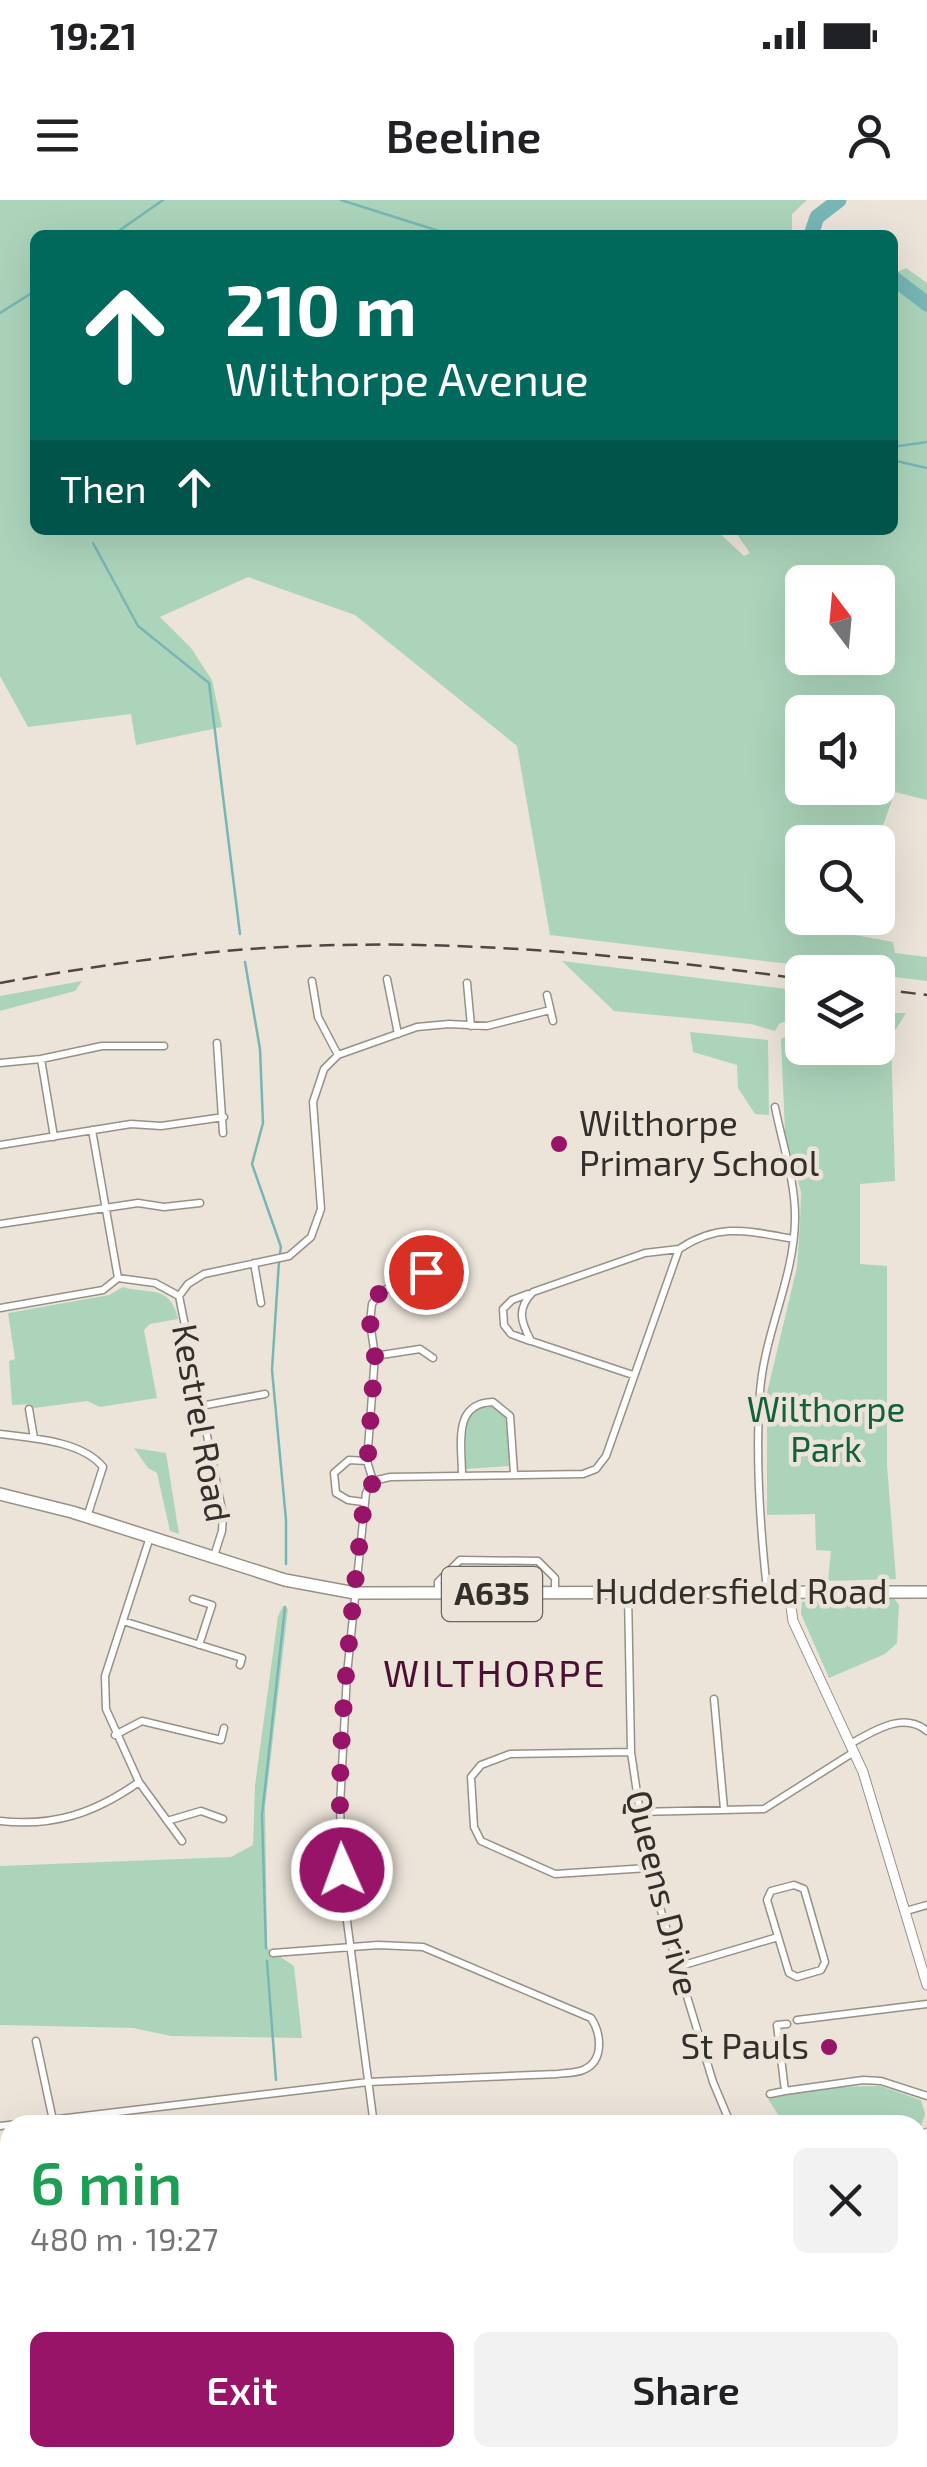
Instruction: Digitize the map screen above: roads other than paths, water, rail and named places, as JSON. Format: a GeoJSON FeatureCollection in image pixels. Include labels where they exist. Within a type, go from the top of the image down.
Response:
{"type":"FeatureCollection","features":[{"type":"Feature","properties":{"kind":"highway","name":"A635"},"geometry":{"type":"LineString","coordinates":[[0,1494],[214,1557]]}},
{"type":"Feature","properties":{"kind":"highway","name":"Huddersfield Road"},"geometry":{"type":"LineString","coordinates":[[214,1557],[286,1580],[355,1593],[927,1592]]}},
{"type":"Feature","properties":{"kind":"street"},"geometry":{"type":"LineString","coordinates":[[386,979],[398,1034]]}},
{"type":"Feature","properties":{"kind":"street"},"geometry":{"type":"LineString","coordinates":[[312,980],[318,1017],[338,1054]]}},
{"type":"Feature","properties":{"kind":"street"},"geometry":{"type":"LineString","coordinates":[[468,982],[471,1026]]}},
{"type":"Feature","properties":{"kind":"street"},"geometry":{"type":"LineString","coordinates":[[547,995],[553,1021]]}},
{"type":"Feature","properties":{"kind":"street"},"geometry":{"type":"LineString","coordinates":[[179,1296],[188,1284],[204,1274],[288,1256],[304,1245],[319,1219],[313,1102],[324,1069],[338,1054],[432,1025],[486,1026],[550,1010]]}},
{"type":"Feature","properties":{"kind":"street"},"geometry":{"type":"LineString","coordinates":[[218,1043],[223,1133]]}},
{"type":"Feature","properties":{"kind":"street"},"geometry":{"type":"LineString","coordinates":[[0,1064],[102,1046],[164,1046]]}},
{"type":"Feature","properties":{"kind":"street"},"geometry":{"type":"LineString","coordinates":[[41,1059],[54,1137]]}},
{"type":"Feature","properties":{"kind":"street"},"geometry":{"type":"LineString","coordinates":[[768,1592],[761,1538],[760,1390],[794,1239],[795,1208],[775,1107]]}},
{"type":"Feature","properties":{"kind":"street"},"geometry":{"type":"LineString","coordinates":[[0,1145],[131,1124],[162,1126],[224,1117]]}},
{"type":"Feature","properties":{"kind":"street"},"geometry":{"type":"LineString","coordinates":[[0,1308],[102,1290],[118,1278],[92,1130]]}},
{"type":"Feature","properties":{"kind":"street"},"geometry":{"type":"LineString","coordinates":[[0,1224],[138,1204],[164,1207],[200,1202]]}},
{"type":"Feature","properties":{"kind":"street"},"geometry":{"type":"LineString","coordinates":[[633,1375],[511,1334],[502,1317],[503,1309],[512,1300],[532,1292],[645,1253],[679,1250],[694,1239],[719,1230],[794,1239]]}},
{"type":"Feature","properties":{"kind":"street"},"geometry":{"type":"LineString","coordinates":[[373,1482],[390,1477],[583,1474],[596,1469],[606,1456],[679,1250]]}},
{"type":"Feature","properties":{"kind":"street"},"geometry":{"type":"LineString","coordinates":[[254,1263],[261,1303]]}},
{"type":"Feature","properties":{"kind":"street"},"geometry":{"type":"LineString","coordinates":[[373,2115],[343,1890],[340,1775],[364,1502],[373,1482],[367,1461],[375,1356],[370,1322],[372,1304],[380,1292],[426,1272]]}},
{"type":"Feature","properties":{"kind":"street","name":"Kestrel Road"},"geometry":{"type":"LineString","coordinates":[[118,1278],[155,1283],[179,1296],[224,1522],[214,1557]]}},
{"type":"Feature","properties":{"kind":"street"},"geometry":{"type":"LineString","coordinates":[[531,1341],[520,1322],[523,1302],[532,1292]]}},
{"type":"Feature","properties":{"kind":"street"},"geometry":{"type":"LineString","coordinates":[[375,1356],[420,1349],[433,1358]]}},
{"type":"Feature","properties":{"kind":"street"},"geometry":{"type":"LineString","coordinates":[[201,1406],[265,1394]]}},
{"type":"Feature","properties":{"kind":"street"},"geometry":{"type":"LineString","coordinates":[[462,1475],[462,1420],[468,1409],[480,1402],[493,1402],[510,1416],[514,1473]]}},
{"type":"Feature","properties":{"kind":"street"},"geometry":{"type":"LineString","coordinates":[[29,1409],[34,1438]]}},
{"type":"Feature","properties":{"kind":"street"},"geometry":{"type":"LineString","coordinates":[[0,1434],[34,1438],[94,1455],[103,1467],[87,1517]]}},
{"type":"Feature","properties":{"kind":"street"},"geometry":{"type":"LineString","coordinates":[[364,1502],[341,1497],[332,1480],[342,1462],[367,1461]]}},
{"type":"Feature","properties":{"kind":"street"},"geometry":{"type":"LineString","coordinates":[[150,1537],[104,1676],[106,1709],[139,1782],[182,1842]]}},
{"type":"Feature","properties":{"kind":"street","name":"Huddersfield Road"},"geometry":{"type":"LineString","coordinates":[[438,1594],[438,1582],[460,1560],[493,1558],[538,1560],[556,1578],[554,1593]]}},
{"type":"Feature","properties":{"kind":"street"},"geometry":{"type":"LineString","coordinates":[[790,1592],[794,1621],[863,1772],[927,1986]]}},
{"type":"Feature","properties":{"kind":"street","name":"Queens Drive"},"geometry":{"type":"LineString","coordinates":[[628,1594],[630,1752],[648,1868],[713,2082],[727,2115]]}},
{"type":"Feature","properties":{"kind":"street"},"geometry":{"type":"LineString","coordinates":[[193,1599],[212,1605],[198,1645]]}},
{"type":"Feature","properties":{"kind":"street"},"geometry":{"type":"LineString","coordinates":[[123,1621],[242,1658],[240,1665]]}},
{"type":"Feature","properties":{"kind":"street"},"geometry":{"type":"LineString","coordinates":[[714,1698],[724,1809]]}},
{"type":"Feature","properties":{"kind":"street"},"geometry":{"type":"LineString","coordinates":[[115,1735],[142,1721],[221,1740],[224,1728]]}},
{"type":"Feature","properties":{"kind":"street"},"geometry":{"type":"LineString","coordinates":[[638,1812],[764,1809],[897,1722],[917,1723],[927,1731]]}},
{"type":"Feature","properties":{"kind":"street"},"geometry":{"type":"LineString","coordinates":[[630,1752],[494,1757],[480,1765],[472,1777],[474,1827],[481,1840],[555,1874],[648,1868]]}},
{"type":"Feature","properties":{"kind":"street"},"geometry":{"type":"LineString","coordinates":[[0,1821],[60,1821],[88,1813],[139,1782]]}},
{"type":"Feature","properties":{"kind":"street"},"geometry":{"type":"LineString","coordinates":[[168,1821],[202,1812],[223,1819]]}},
{"type":"Feature","properties":{"kind":"street"},"geometry":{"type":"LineString","coordinates":[[800,1885],[825,1962],[821,1970],[797,1977],[789,1974],[778,1938],[767,1900],[771,1892],[800,1885]]}},
{"type":"Feature","properties":{"kind":"street"},"geometry":{"type":"LineString","coordinates":[[906,1911],[927,1905]]}},
{"type":"Feature","properties":{"kind":"street"},"geometry":{"type":"LineString","coordinates":[[677,1967],[778,1938]]}},
{"type":"Feature","properties":{"kind":"street"},"geometry":{"type":"LineString","coordinates":[[108,2115],[368,2082],[585,2070],[596,2059],[600,2039],[590,2018],[422,1946],[272,1952]]}},
{"type":"Feature","properties":{"kind":"street"},"geometry":{"type":"LineString","coordinates":[[797,2020],[927,2004]]}},
{"type":"Feature","properties":{"kind":"street"},"geometry":{"type":"LineString","coordinates":[[785,2091],[777,2025],[786,2024]]}},
{"type":"Feature","properties":{"kind":"street"},"geometry":{"type":"LineString","coordinates":[[36,2041],[52,2115]]}},
{"type":"Feature","properties":{"kind":"street"},"geometry":{"type":"LineString","coordinates":[[770,2094],[863,2080],[881,2081],[927,2096]]}},
{"type":"Feature","properties":{"kind":"waterway"},"geometry":{"type":"LineString","coordinates":[[120,230],[163,200]]}},
{"type":"Feature","properties":{"kind":"waterway"},"geometry":{"type":"LineString","coordinates":[[341,200],[436,230]]}},
{"type":"Feature","properties":{"kind":"waterway"},"geometry":{"type":"LineString","coordinates":[[813,230],[817,217],[839,200]]}},
{"type":"Feature","properties":{"kind":"waterway"},"geometry":{"type":"LineString","coordinates":[[898,282],[927,304]]}},
{"type":"Feature","properties":{"kind":"waterway"},"geometry":{"type":"LineString","coordinates":[[0,313],[30,294]]}},
{"type":"Feature","properties":{"kind":"waterway"},"geometry":{"type":"LineString","coordinates":[[898,446],[927,442]]}},
{"type":"Feature","properties":{"kind":"waterway"},"geometry":{"type":"LineString","coordinates":[[898,461],[927,468]]}},
{"type":"Feature","properties":{"kind":"waterway"},"geometry":{"type":"LineString","coordinates":[[93,543],[138,626],[209,683],[240,934]]}},
{"type":"Feature","properties":{"kind":"waterway"},"geometry":{"type":"LineString","coordinates":[[245,962],[260,1049],[263,1123],[252,1164],[280,1253]]}},
{"type":"Feature","properties":{"kind":"waterway"},"geometry":{"type":"LineString","coordinates":[[279,1261],[272,1370],[286,1520],[286,1564]]}},
{"type":"Feature","properties":{"kind":"waterway"},"geometry":{"type":"LineString","coordinates":[[266,1948],[262,1815],[285,1607]]}},
{"type":"Feature","properties":{"kind":"waterway"},"geometry":{"type":"LineString","coordinates":[[267,1961],[276,2080]]}},
{"type":"Feature","properties":{"kind":"railway"},"geometry":{"type":"LineString","coordinates":[[0,983],[198,954],[331,945],[534,950],[785,977]]}},
{"type":"Feature","properties":{"kind":"railway"},"geometry":{"type":"LineString","coordinates":[[895,991],[927,995]]}},
{"type":"Feature","properties":{"kind":"place","name":"Wilthorpe Primary School"},"geometry":{"type":"Point","coordinates":[559,1144]}},
{"type":"Feature","properties":{"kind":"place","name":"St Pauls"},"geometry":{"type":"Point","coordinates":[829,2047]}},
{"type":"Feature","properties":{"kind":"district","name":"WILTHORPE"},"geometry":{"type":"Point","coordinates":[495,1674]}},
{"type":"Feature","properties":{"kind":"park label","name":"Wilthorpe Park"},"geometry":{"type":"Point","coordinates":[826,1430]}}]}
